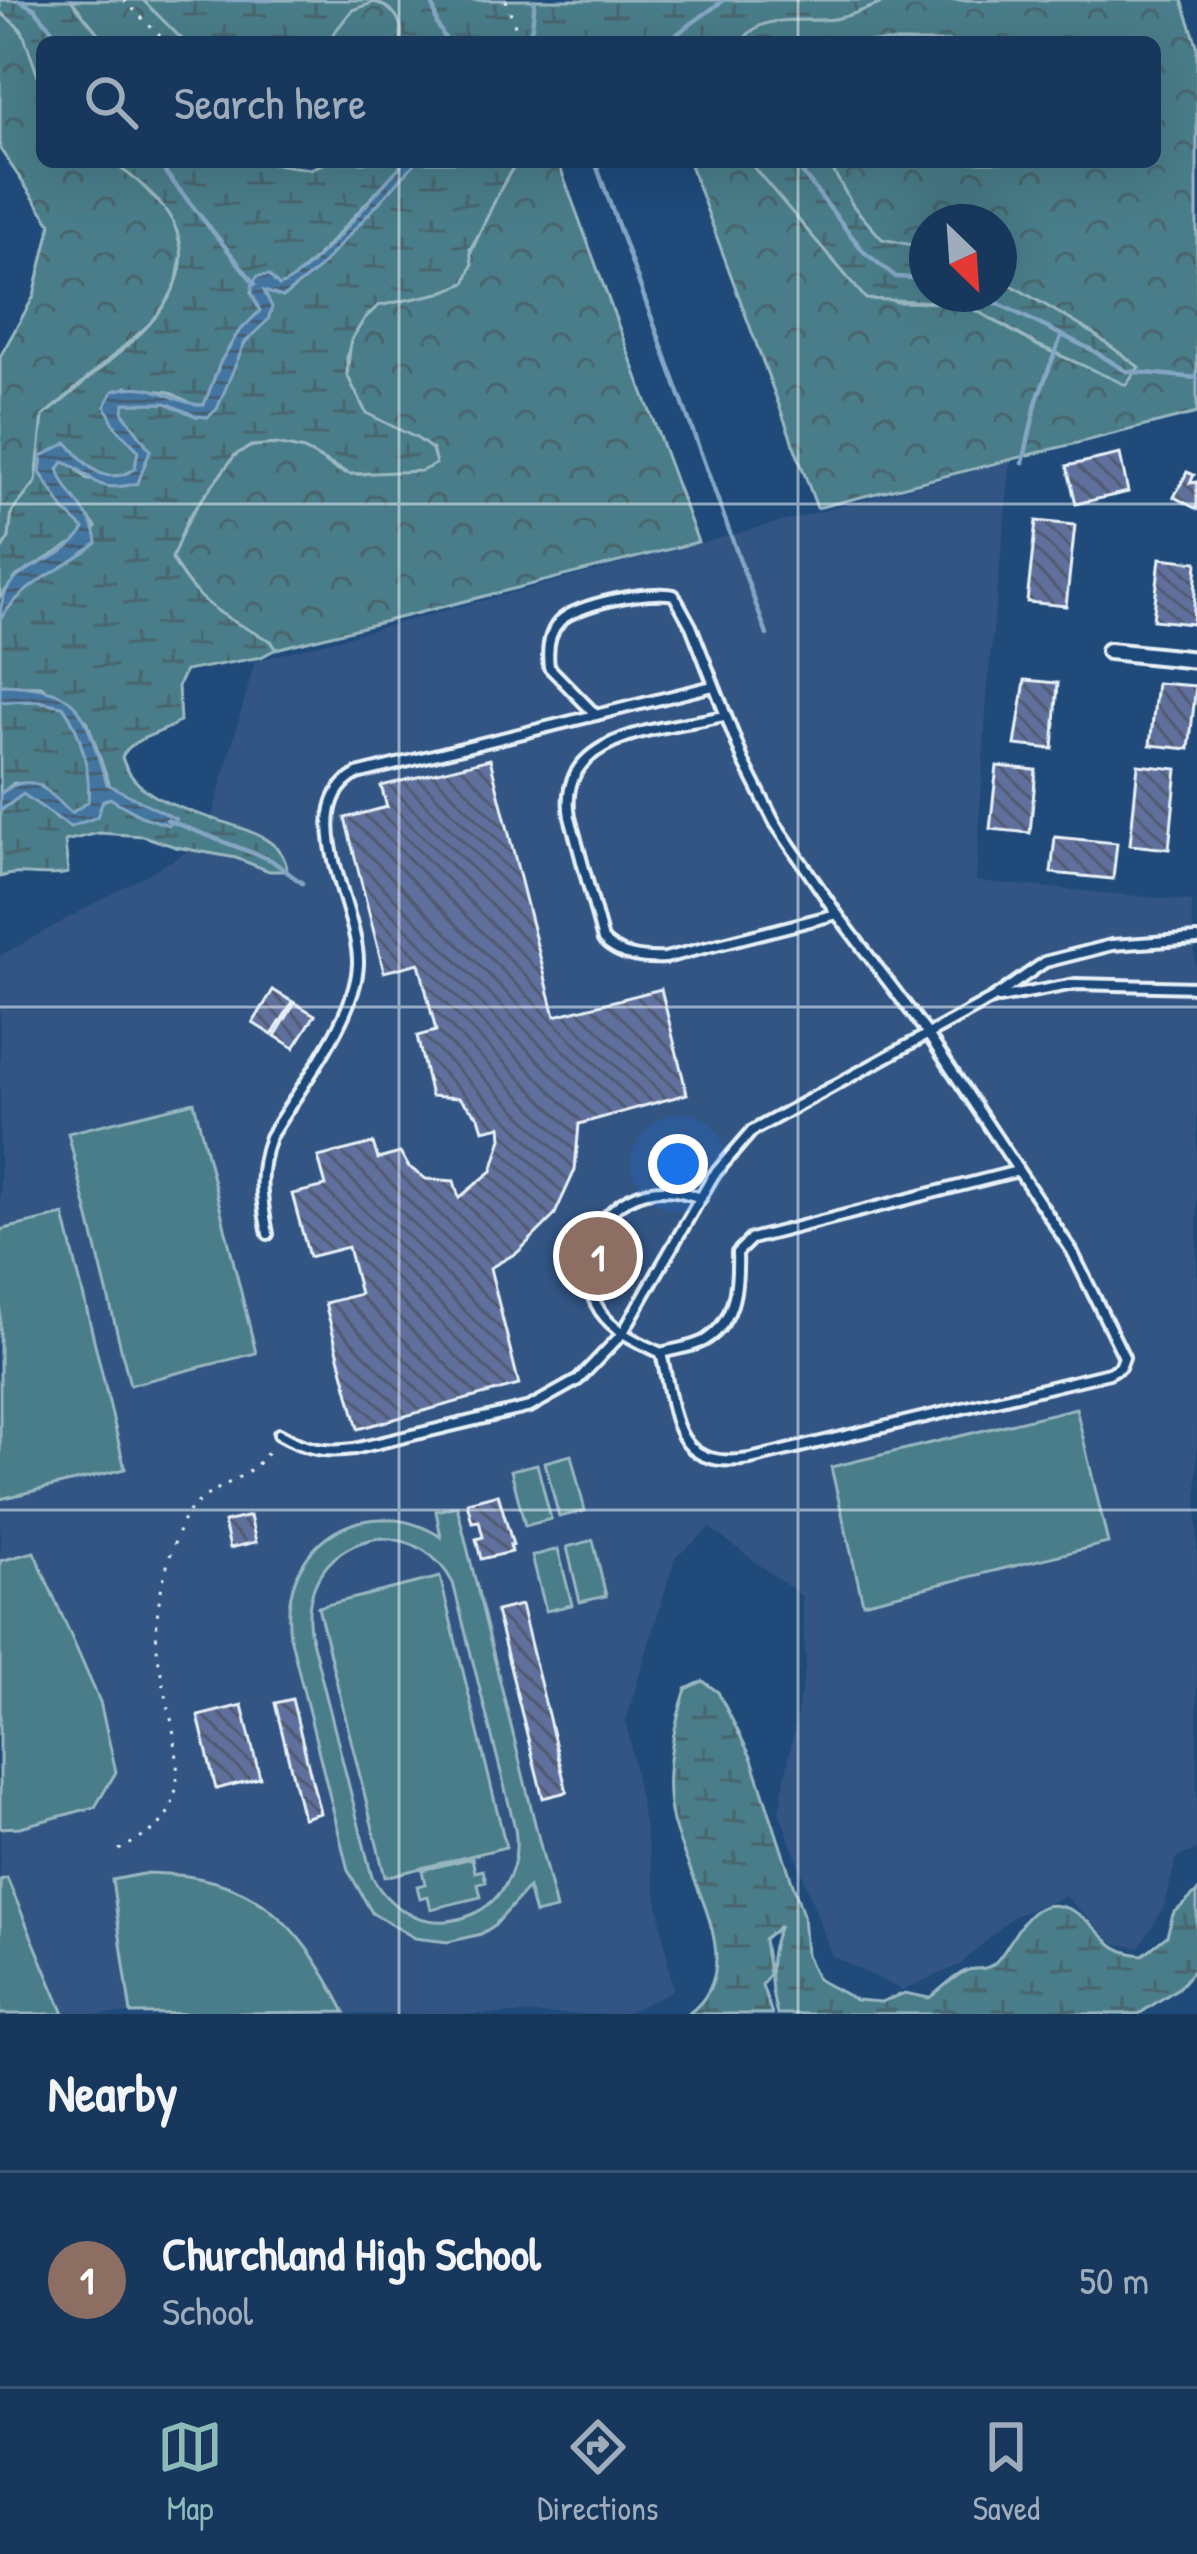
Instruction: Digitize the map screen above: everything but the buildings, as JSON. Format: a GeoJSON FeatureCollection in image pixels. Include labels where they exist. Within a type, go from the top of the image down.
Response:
{"type":"FeatureCollection","features":[{"type":"Feature","properties":{"kind":"street"},"geometry":{"type":"LineString","coordinates":[[1109,651],[1197,660]]}},
{"type":"Feature","properties":{"kind":"lane"},"geometry":{"type":"LineString","coordinates":[[596,715],[549,667],[550,637],[559,622],[573,612],[650,592],[674,595],[775,823],[927,1033],[1072,1252],[1123,1353],[1120,1367],[1109,1373],[726,1462],[698,1456],[682,1436],[661,1353]]}},
{"type":"Feature","properties":{"kind":"lane"},"geometry":{"type":"LineString","coordinates":[[268,1234],[258,1181],[260,1166],[270,1137],[341,1018],[358,964],[328,832],[338,789],[357,774],[713,686]]}},
{"type":"Feature","properties":{"kind":"lane"},"geometry":{"type":"LineString","coordinates":[[724,716],[612,741],[594,751],[569,782],[570,817],[603,940],[625,954],[665,958],[837,914]]}},
{"type":"Feature","properties":{"kind":"lane"},"geometry":{"type":"LineString","coordinates":[[279,1434],[302,1447],[328,1452],[530,1407],[578,1380],[622,1334],[724,1162],[752,1131],[992,999],[1045,962],[1112,945],[1197,939]]}},
{"type":"Feature","properties":{"kind":"lane"},"geometry":{"type":"LineString","coordinates":[[992,999],[1075,984],[1197,987]]}},
{"type":"Feature","properties":{"kind":"lane"},"geometry":{"type":"LineString","coordinates":[[701,1198],[676,1190],[650,1190],[626,1199],[605,1216],[592,1239],[586,1264],[590,1290],[602,1313],[622,1334],[661,1353],[707,1340],[725,1318],[738,1285],[737,1252],[752,1239],[1018,1171]]}},
{"type":"Feature","properties":{"kind":"path"},"geometry":{"type":"LineString","coordinates":[[124,0],[160,36]]}},
{"type":"Feature","properties":{"kind":"path"},"geometry":{"type":"LineString","coordinates":[[506,0],[519,36]]}},
{"type":"Feature","properties":{"kind":"path"},"geometry":{"type":"LineString","coordinates":[[118,1850],[158,1826],[171,1806],[177,1783],[175,1743],[157,1652],[156,1613],[180,1525],[196,1501],[253,1472],[279,1434]]}},
{"type":"Feature","properties":{"kind":"shaded area"},"geometry":{"type":"Polygon","coordinates":[[[399,168],[410,168],[317,270],[283,297],[264,291],[272,307],[268,320],[245,342],[217,409],[208,417],[166,403],[124,403],[123,413],[150,450],[138,483],[102,485],[63,462],[58,469],[62,479],[91,523],[97,543],[34,584],[0,619],[10,585],[62,552],[84,529],[65,511],[40,472],[42,456],[67,443],[97,472],[114,476],[135,469],[138,450],[115,426],[105,406],[113,391],[152,389],[204,405],[221,361],[238,333],[260,311],[252,293],[254,280],[269,275],[279,286],[325,250],[399,168]]]}},
{"type":"Feature","properties":{"kind":"shaded area"},"geometry":{"type":"Polygon","coordinates":[[[1011,461],[988,679],[976,881],[1191,901],[1197,984],[1197,1849],[1176,1858],[1165,1906],[1139,1948],[1114,1943],[1065,1896],[1012,1917],[960,1965],[902,1990],[832,1956],[779,1811],[806,1665],[801,1596],[710,1528],[675,1558],[626,1720],[673,1990],[625,2014],[0,2014],[0,956],[205,842],[255,661],[1011,461]]]}},
{"type":"Feature","properties":{"kind":"shaded area"},"geometry":{"type":"Polygon","coordinates":[[[0,685],[49,691],[65,698],[85,721],[107,784],[176,819],[168,825],[110,798],[103,800],[97,817],[70,827],[23,794],[0,811],[0,794],[22,783],[46,790],[72,813],[88,802],[89,791],[80,739],[63,706],[0,702],[0,685]]]}},
{"type":"Feature","properties":{"kind":"green space"},"geometry":{"type":"Polygon","coordinates":[[[0,0],[71,0],[100,36],[36,36],[36,71],[22,30],[0,12],[0,0]]]}},
{"type":"Feature","properties":{"kind":"green space"},"geometry":{"type":"Polygon","coordinates":[[[71,0],[143,0],[179,36],[100,36],[71,0]]]}},
{"type":"Feature","properties":{"kind":"green space"},"geometry":{"type":"Polygon","coordinates":[[[143,0],[890,0],[833,19],[771,22],[747,36],[401,36],[397,16],[375,2],[352,10],[332,36],[179,36],[143,0]]]}},
{"type":"Feature","properties":{"kind":"green space"},"geometry":{"type":"Polygon","coordinates":[[[890,0],[1182,0],[1197,45],[1197,413],[817,508],[691,168],[755,168],[896,302],[909,302],[909,312],[979,312],[1038,346],[1126,384],[1138,368],[1017,290],[1017,204],[909,204],[909,245],[882,240],[853,206],[831,168],[1161,168],[1161,36],[747,36],[771,22],[833,19],[890,0]]]}},
{"type":"Feature","properties":{"kind":"green space"},"geometry":{"type":"Polygon","coordinates":[[[367,3],[389,9],[397,17],[401,36],[332,36],[353,10],[367,3]]]}},
{"type":"Feature","properties":{"kind":"green space"},"geometry":{"type":"Polygon","coordinates":[[[0,12],[16,25],[35,59],[36,168],[120,168],[173,217],[182,252],[176,285],[160,315],[44,416],[36,482],[12,512],[9,538],[0,552],[0,357],[34,296],[51,224],[0,149],[0,12]]]}},
{"type":"Feature","properties":{"kind":"green space"},"geometry":{"type":"Polygon","coordinates":[[[119,168],[398,168],[286,285],[251,292],[260,311],[238,333],[221,361],[204,405],[169,392],[126,387],[115,426],[138,450],[135,469],[114,476],[97,472],[67,443],[40,472],[65,511],[84,529],[78,540],[17,576],[0,597],[0,552],[9,538],[12,512],[36,482],[43,416],[143,331],[177,282],[182,257],[178,233],[165,209],[119,168]]]}},
{"type":"Feature","properties":{"kind":"green space"},"geometry":{"type":"Polygon","coordinates":[[[410,168],[513,168],[470,249],[472,265],[465,283],[378,306],[351,340],[347,375],[366,413],[432,449],[436,464],[421,471],[350,474],[304,450],[277,444],[251,446],[235,455],[188,518],[172,558],[201,598],[271,641],[276,649],[261,657],[185,671],[178,686],[180,721],[133,744],[122,757],[135,780],[156,797],[263,838],[280,852],[287,871],[269,871],[236,858],[143,836],[99,833],[65,841],[68,873],[0,877],[0,811],[23,794],[58,820],[110,798],[141,816],[168,824],[175,819],[111,789],[87,721],[41,686],[0,685],[0,619],[36,580],[86,552],[96,527],[62,484],[58,469],[63,462],[87,479],[137,483],[150,450],[123,413],[124,403],[166,403],[208,417],[245,342],[268,319],[264,290],[283,297],[317,270],[410,168]]]}},
{"type":"Feature","properties":{"kind":"green space"},"geometry":{"type":"Polygon","coordinates":[[[512,168],[560,168],[698,542],[276,649],[190,586],[172,558],[183,532],[218,474],[251,447],[301,449],[351,474],[393,467],[432,449],[366,413],[347,375],[351,340],[378,306],[469,257],[512,168]]]}},
{"type":"Feature","properties":{"kind":"green space"},"geometry":{"type":"Polygon","coordinates":[[[754,168],[831,168],[853,206],[882,239],[909,244],[909,301],[866,299],[754,168]]]}},
{"type":"Feature","properties":{"kind":"green space"},"geometry":{"type":"Polygon","coordinates":[[[1017,289],[1139,367],[1126,385],[979,312],[1017,312],[1017,289]]]}},
{"type":"Feature","properties":{"kind":"green space"},"geometry":{"type":"Polygon","coordinates":[[[0,702],[63,706],[84,752],[89,802],[71,813],[41,786],[14,783],[0,794],[0,702]]]}},
{"type":"Feature","properties":{"kind":"green space"},"geometry":{"type":"Polygon","coordinates":[[[194,1102],[256,1353],[130,1385],[68,1133],[194,1102]]]}},
{"type":"Feature","properties":{"kind":"green space"},"geometry":{"type":"Polygon","coordinates":[[[64,1215],[125,1469],[0,1499],[0,1230],[64,1215]]]}},
{"type":"Feature","properties":{"kind":"green space"},"geometry":{"type":"Polygon","coordinates":[[[1076,1408],[1108,1543],[863,1603],[831,1467],[1076,1408]]]}},
{"type":"Feature","properties":{"kind":"green space"},"geometry":{"type":"Polygon","coordinates":[[[571,1455],[585,1511],[559,1517],[545,1462],[571,1455]]]}},
{"type":"Feature","properties":{"kind":"green space"},"geometry":{"type":"Polygon","coordinates":[[[537,1464],[551,1519],[525,1526],[511,1470],[537,1464]]]}},
{"type":"Feature","properties":{"kind":"green space"},"geometry":{"type":"Polygon","coordinates":[[[457,1506],[556,1909],[535,1914],[528,1888],[495,1925],[481,1934],[448,1942],[415,1938],[372,1913],[348,1870],[290,1636],[290,1604],[297,1575],[332,1534],[356,1523],[383,1519],[412,1523],[441,1537],[436,1511],[457,1506]],[[391,1539],[362,1542],[334,1558],[311,1598],[310,1632],[372,1877],[392,1902],[415,1916],[441,1921],[466,1917],[488,1905],[505,1885],[515,1860],[515,1828],[453,1583],[432,1556],[391,1539]]]}},
{"type":"Feature","properties":{"kind":"green space"},"geometry":{"type":"Polygon","coordinates":[[[593,1540],[606,1596],[580,1602],[567,1547],[593,1540]]]}},
{"type":"Feature","properties":{"kind":"green space"},"geometry":{"type":"Polygon","coordinates":[[[558,1549],[572,1605],[546,1611],[532,1556],[558,1549]]]}},
{"type":"Feature","properties":{"kind":"green space"},"geometry":{"type":"Polygon","coordinates":[[[34,1552],[100,1702],[116,1772],[95,1807],[0,1828],[0,1561],[34,1552]]]}},
{"type":"Feature","properties":{"kind":"green space"},"geometry":{"type":"Polygon","coordinates":[[[440,1577],[506,1847],[385,1877],[318,1607],[440,1577]]]}},
{"type":"Feature","properties":{"kind":"green space"},"geometry":{"type":"Polygon","coordinates":[[[703,1681],[718,1692],[752,1759],[803,1915],[806,1955],[817,1979],[856,2000],[881,2002],[905,1993],[929,1998],[961,1973],[992,1965],[1023,1922],[1044,1906],[1075,1912],[1112,1945],[1143,1955],[1167,1936],[1173,1914],[1197,1892],[1197,1967],[1178,1988],[1139,2014],[777,2014],[770,1970],[780,1926],[764,1940],[769,1974],[762,1985],[772,2014],[688,2014],[707,1994],[715,1971],[715,1946],[672,1817],[669,1769],[686,1689],[703,1681]]]}},
{"type":"Feature","properties":{"kind":"green space"},"geometry":{"type":"Polygon","coordinates":[[[472,1858],[475,1872],[483,1870],[486,1882],[478,1884],[481,1897],[431,1909],[428,1896],[420,1898],[417,1886],[425,1884],[422,1870],[472,1858]]]}},
{"type":"Feature","properties":{"kind":"green space"},"geometry":{"type":"Polygon","coordinates":[[[148,1873],[218,1883],[269,1909],[310,1952],[345,2012],[131,2014],[112,1880],[148,1873]]]}},
{"type":"Feature","properties":{"kind":"green space"},"geometry":{"type":"Polygon","coordinates":[[[7,1878],[64,2014],[0,2014],[0,1880],[7,1878]]]}},
{"type":"Feature","properties":{"kind":"waterway"},"geometry":{"type":"LineString","coordinates":[[19,0],[35,9],[57,36]]}},
{"type":"Feature","properties":{"kind":"waterway"},"geometry":{"type":"LineString","coordinates":[[211,0],[271,0]]}},
{"type":"Feature","properties":{"kind":"waterway"},"geometry":{"type":"LineString","coordinates":[[432,0],[444,36]]}},
{"type":"Feature","properties":{"kind":"waterway"},"geometry":{"type":"LineString","coordinates":[[528,36],[535,0]]}},
{"type":"Feature","properties":{"kind":"waterway"},"geometry":{"type":"LineString","coordinates":[[674,36],[724,0]]}},
{"type":"Feature","properties":{"kind":"waterway"},"geometry":{"type":"LineString","coordinates":[[162,168],[255,284]]}},
{"type":"Feature","properties":{"kind":"waterway"},"geometry":{"type":"LineString","coordinates":[[597,168],[767,635]]}},
{"type":"Feature","properties":{"kind":"waterway"},"geometry":{"type":"LineString","coordinates":[[799,168],[864,252],[896,277],[909,278]]}},
{"type":"Feature","properties":{"kind":"waterway"},"geometry":{"type":"LineString","coordinates":[[1015,312],[1126,371],[1197,378]]}},
{"type":"Feature","properties":{"kind":"waterway"},"geometry":{"type":"LineString","coordinates":[[1023,463],[1037,400],[1061,337]]}},
{"type":"Feature","properties":{"kind":"waterway"},"geometry":{"type":"LineString","coordinates":[[167,820],[271,860],[302,883]]}},
{"type":"Feature","properties":{"kind":"place","name":"Churchland High School"},"geometry":{"type":"Point","coordinates":[598,1256]}}]}
